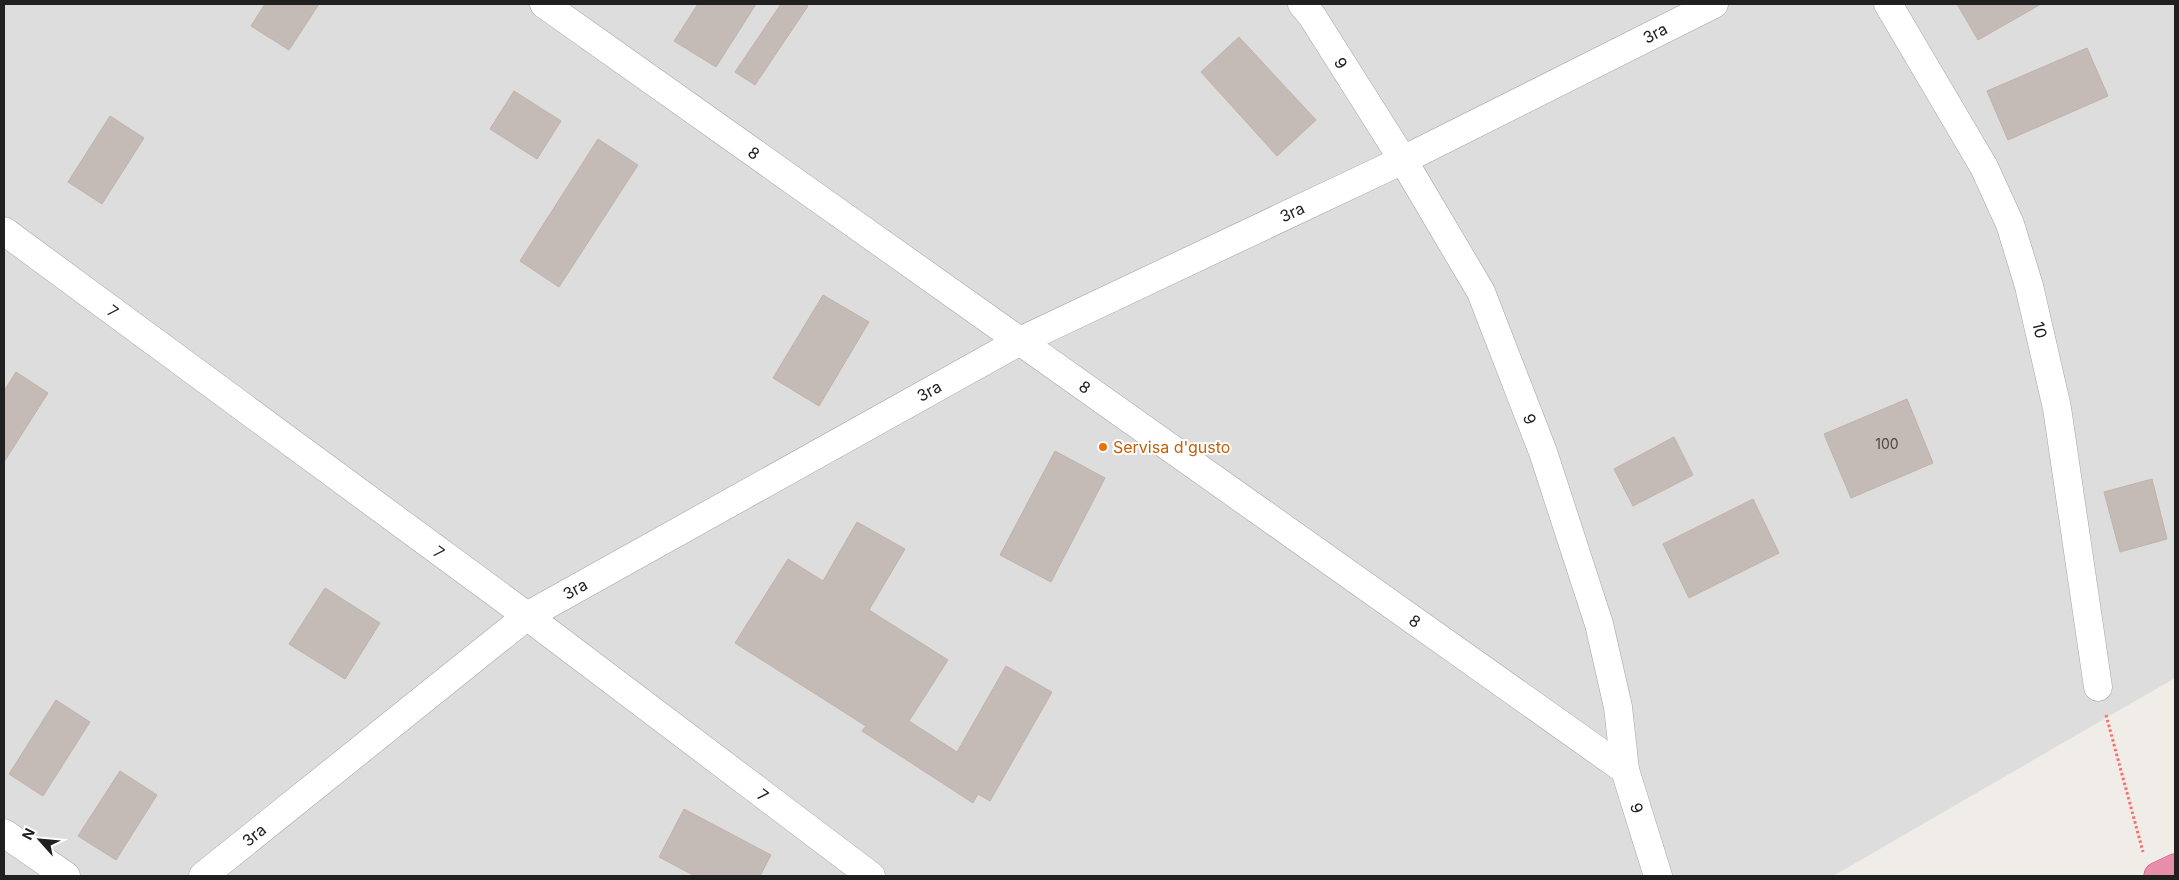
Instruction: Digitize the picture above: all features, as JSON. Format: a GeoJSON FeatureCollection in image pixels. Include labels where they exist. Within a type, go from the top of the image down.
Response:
{"type":"FeatureCollection","features":[{"type":"Feature","properties":{"kind":"highway"},"geometry":{"type":"LineString","coordinates":[[2151,867],[2175,868]]}},
{"type":"Feature","properties":{"kind":"street","name":"8"},"geometry":{"type":"LineString","coordinates":[[544,4],[1625,770]]}},
{"type":"Feature","properties":{"kind":"street","name":"9"},"geometry":{"type":"LineString","coordinates":[[1302,4],[1312,16],[1403,160],[1481,292],[1543,452],[1599,624],[1618,707],[1625,770],[1658,876]]}},
{"type":"Feature","properties":{"kind":"street","name":"3ra"},"geometry":{"type":"LineString","coordinates":[[203,876],[527,616],[1020,340],[1403,160],[1714,4]]}},
{"type":"Feature","properties":{"kind":"street","name":"10"},"geometry":{"type":"LineString","coordinates":[[1888,4],[1984,167],[2010,224],[2019,250],[2030,286],[2057,408],[2098,687]]}},
{"type":"Feature","properties":{"kind":"street","name":"7"},"geometry":{"type":"LineString","coordinates":[[4,231],[527,616],[871,876]]}},
{"type":"Feature","properties":{"kind":"street"},"geometry":{"type":"LineString","coordinates":[[4,832],[66,876]]}},
{"type":"Feature","properties":{"kind":"path"},"geometry":{"type":"LineString","coordinates":[[2098,687],[2151,867]]}},
{"type":"Feature","properties":{"kind":"shaded area"},"geometry":{"type":"Polygon","coordinates":[[[4,4],[2175,4],[2175,678],[1833,876],[4,876],[4,4]]]}},
{"type":"Feature","properties":{"kind":"building"},"geometry":{"type":"Polygon","coordinates":[[[265,4],[319,4],[289,50],[251,26],[265,4]]]}},
{"type":"Feature","properties":{"kind":"building"},"geometry":{"type":"Polygon","coordinates":[[[698,4],[756,4],[716,67],[674,41],[698,4]]]}},
{"type":"Feature","properties":{"kind":"building"},"geometry":{"type":"Polygon","coordinates":[[[781,4],[805,4],[808,6],[755,85],[735,72],[781,4]]]}},
{"type":"Feature","properties":{"kind":"building"},"geometry":{"type":"Polygon","coordinates":[[[1957,4],[2041,4],[1978,40],[1957,4]]]}},
{"type":"Feature","properties":{"kind":"building"},"geometry":{"type":"Polygon","coordinates":[[[1239,37],[1316,120],[1277,156],[1201,72],[1239,37]]]}},
{"type":"Feature","properties":{"kind":"building"},"geometry":{"type":"Polygon","coordinates":[[[2087,48],[2108,96],[2008,140],[1987,91],[2087,48]]]}},
{"type":"Feature","properties":{"kind":"building"},"geometry":{"type":"Polygon","coordinates":[[[514,91],[561,121],[537,159],[490,129],[514,91]]]}},
{"type":"Feature","properties":{"kind":"building"},"geometry":{"type":"Polygon","coordinates":[[[110,116],[144,138],[102,204],[68,182],[110,116]]]}},
{"type":"Feature","properties":{"kind":"building"},"geometry":{"type":"Polygon","coordinates":[[[598,139],[638,165],[559,287],[520,261],[598,139]]]}},
{"type":"Feature","properties":{"kind":"building"},"geometry":{"type":"Polygon","coordinates":[[[823,295],[869,322],[819,406],[773,378],[823,295]]]}},
{"type":"Feature","properties":{"kind":"building"},"geometry":{"type":"Polygon","coordinates":[[[16,372],[48,393],[4,462],[4,391],[16,372]]]}},
{"type":"Feature","properties":{"kind":"building"},"geometry":{"type":"Polygon","coordinates":[[[1907,399],[1933,463],[1851,498],[1824,434],[1907,399]]]}},
{"type":"Feature","properties":{"kind":"building"},"geometry":{"type":"Polygon","coordinates":[[[1674,437],[1693,475],[1633,506],[1614,469],[1674,437]]]}},
{"type":"Feature","properties":{"kind":"building"},"geometry":{"type":"Polygon","coordinates":[[[1055,451],[1105,478],[1051,582],[1000,555],[1055,451]]]}},
{"type":"Feature","properties":{"kind":"building"},"geometry":{"type":"Polygon","coordinates":[[[2152,479],[2167,539],[2120,552],[2104,492],[2152,479]]]}},
{"type":"Feature","properties":{"kind":"building"},"geometry":{"type":"Polygon","coordinates":[[[1753,499],[1779,553],[1689,598],[1663,544],[1753,499]]]}},
{"type":"Feature","properties":{"kind":"building"},"geometry":{"type":"Polygon","coordinates":[[[857,522],[905,549],[869,610],[948,660],[909,721],[957,752],[1006,666],[1052,692],[990,801],[978,794],[973,803],[862,731],[866,726],[735,643],[788,559],[823,581],[857,522]]]}},
{"type":"Feature","properties":{"kind":"building"},"geometry":{"type":"Polygon","coordinates":[[[325,588],[380,623],[345,679],[289,644],[325,588]]]}},
{"type":"Feature","properties":{"kind":"building"},"geometry":{"type":"Polygon","coordinates":[[[56,700],[90,722],[43,796],[9,774],[56,700]]]}},
{"type":"Feature","properties":{"kind":"building"},"geometry":{"type":"Polygon","coordinates":[[[120,771],[157,795],[116,860],[78,836],[120,771]]]}},
{"type":"Feature","properties":{"kind":"building"},"geometry":{"type":"Polygon","coordinates":[[[684,809],[771,855],[760,876],[695,876],[659,857],[684,809]]]}},
{"type":"Feature","properties":{"kind":"place","name":"Servisa d'gusto"},"geometry":{"type":"Point","coordinates":[1103,447]}}]}
